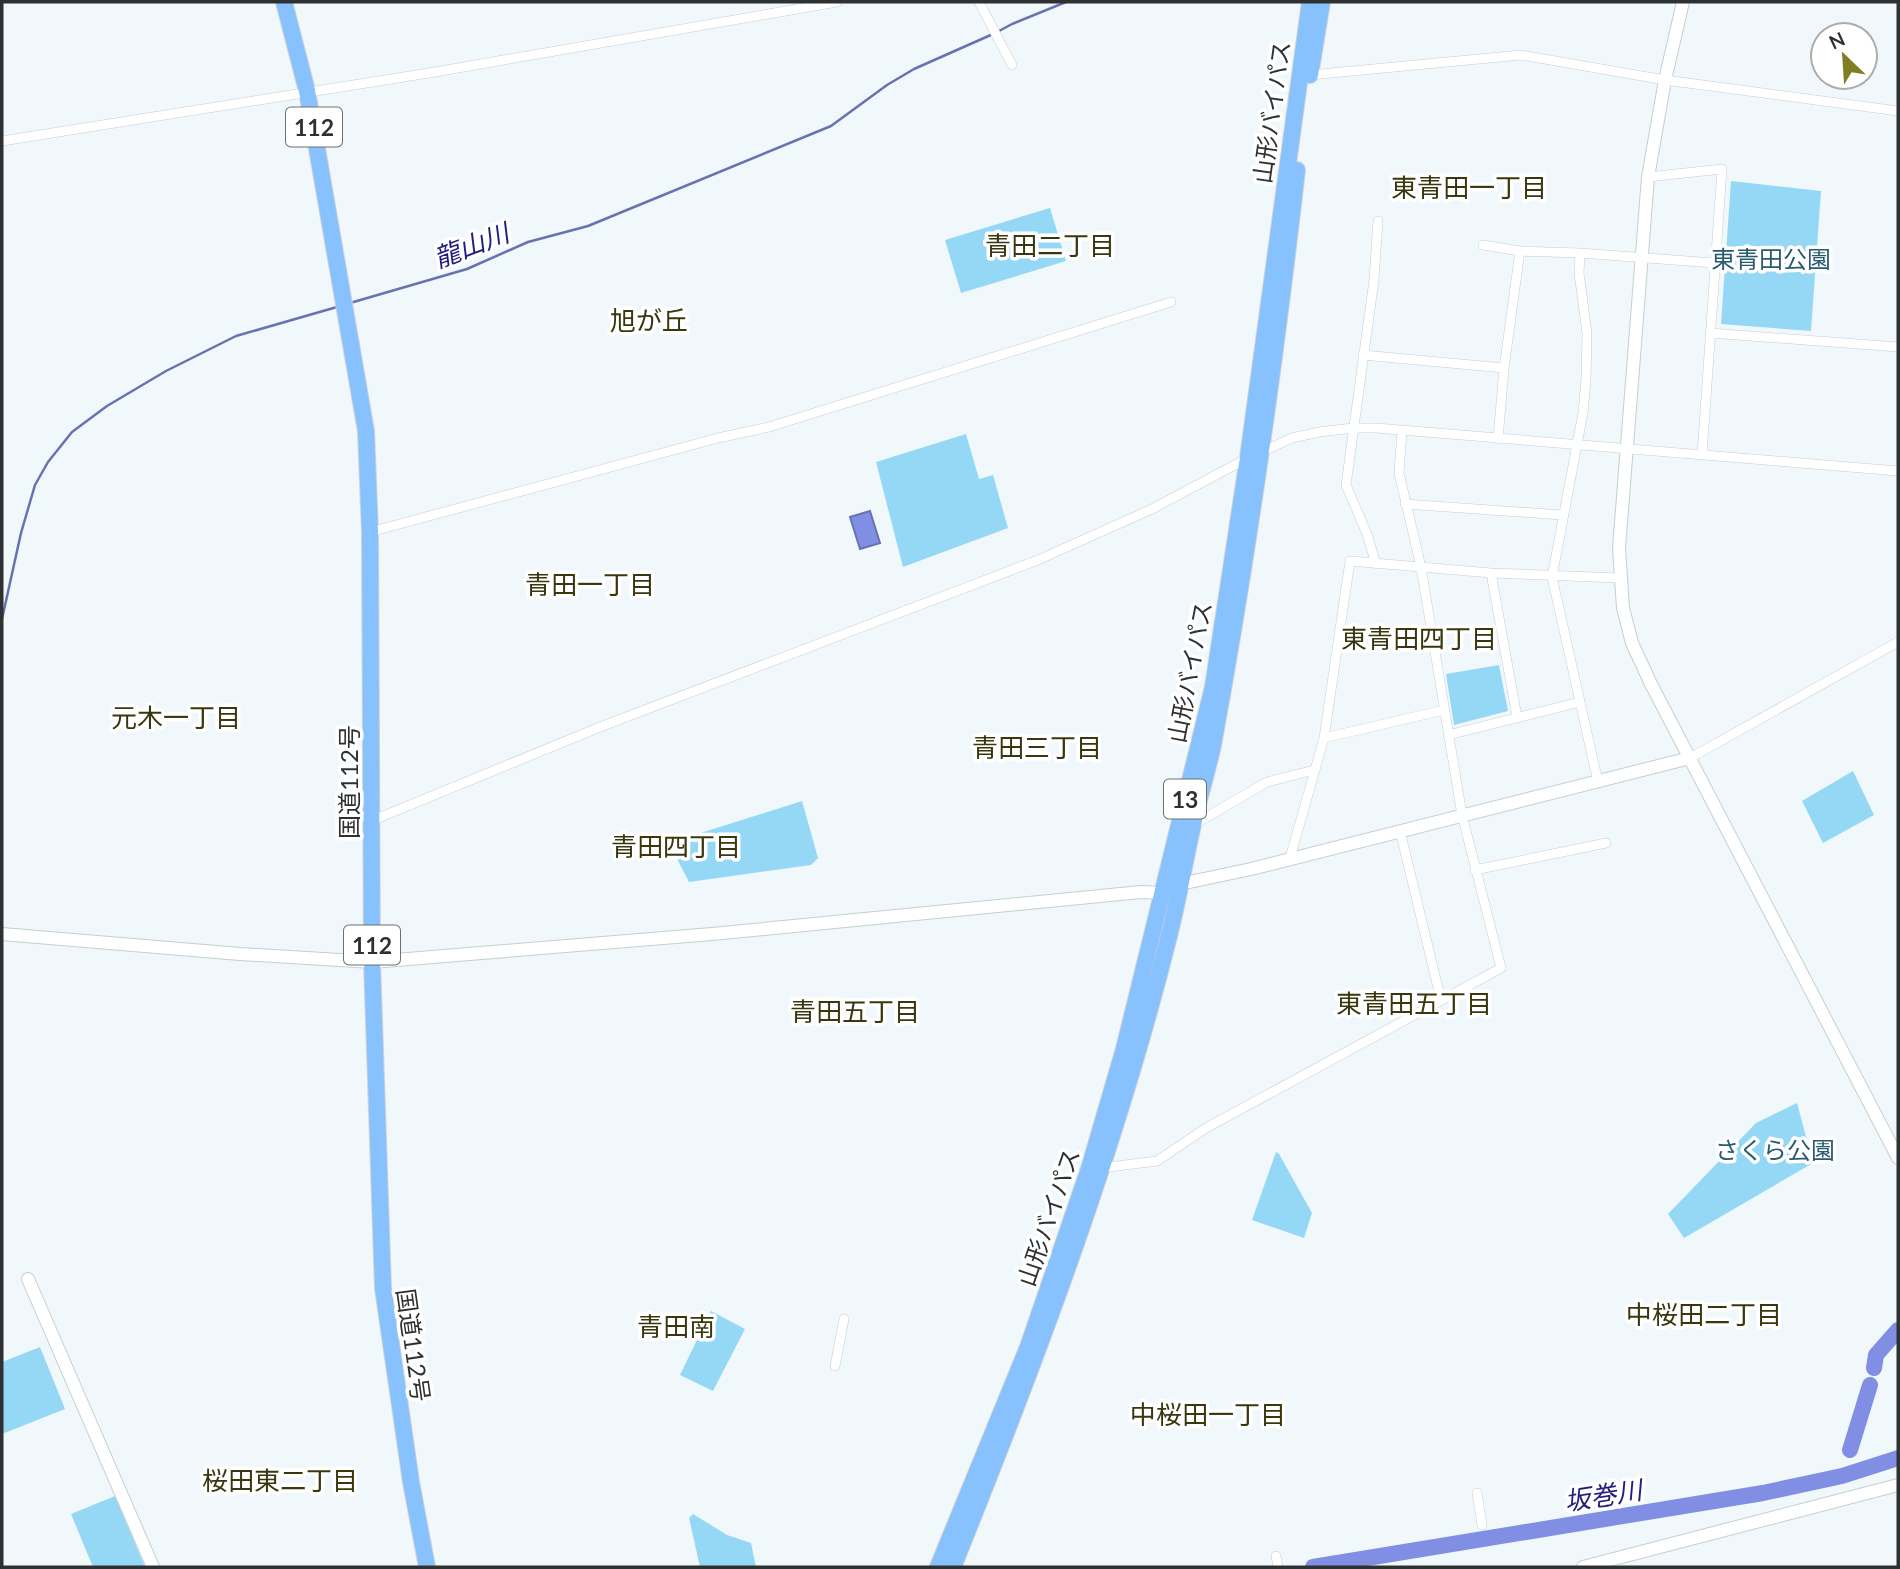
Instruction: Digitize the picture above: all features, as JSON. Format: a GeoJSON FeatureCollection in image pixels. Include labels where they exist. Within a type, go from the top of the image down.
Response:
{"type":"FeatureCollection","features":[{"type":"Feature","properties":{"kind":"highway","name":"国道112号"},"geometry":{"type":"LineString","coordinates":[[284,2],[307,91],[366,431],[370,532],[372,962],[383,1288],[411,1482],[427,1567]]}},
{"type":"Feature","properties":{"kind":"highway","name":"山形バイパス"},"geometry":{"type":"LineString","coordinates":[[953,1567],[1034,1362],[1101,1168],[1170,934],[1192,825],[1212,749],[1231,648],[1310,2]]}},
{"type":"Feature","properties":{"kind":"highway","name":"山形バイパス"},"geometry":{"type":"LineString","coordinates":[[938,1567],[1028,1347],[1089,1169],[1124,1049],[1213,687],[1254,456],[1322,2]]}},
{"type":"Feature","properties":{"kind":"street"},"geometry":{"type":"LineString","coordinates":[[2,141],[528,56],[837,2]]}},
{"type":"Feature","properties":{"kind":"street"},"geometry":{"type":"LineString","coordinates":[[1683,2],[1665,80],[1648,177],[1619,548],[1623,608],[1632,643],[1651,684],[1898,1158]]}},
{"type":"Feature","properties":{"kind":"street"},"geometry":{"type":"LineString","coordinates":[[980,4],[1013,65]]}},
{"type":"Feature","properties":{"kind":"street"},"geometry":{"type":"LineString","coordinates":[[1310,75],[1521,55],[1665,80],[1898,111]]}},
{"type":"Feature","properties":{"kind":"street"},"geometry":{"type":"LineString","coordinates":[[1648,177],[1722,169],[1702,455]]}},
{"type":"Feature","properties":{"kind":"street"},"geometry":{"type":"LineString","coordinates":[[1376,564],[1367,534],[1346,485],[1374,280],[1378,221]]}},
{"type":"Feature","properties":{"kind":"street"},"geometry":{"type":"LineString","coordinates":[[1483,245],[1520,251],[1714,263]]}},
{"type":"Feature","properties":{"kind":"street"},"geometry":{"type":"LineString","coordinates":[[1498,439],[1504,368],[1520,251]]}},
{"type":"Feature","properties":{"kind":"street"},"geometry":{"type":"LineString","coordinates":[[1580,253],[1579,273],[1587,333],[1587,368],[1583,413],[1552,576],[1598,782]]}},
{"type":"Feature","properties":{"kind":"street"},"geometry":{"type":"LineString","coordinates":[[370,532],[782,423],[1171,302]]}},
{"type":"Feature","properties":{"kind":"street"},"geometry":{"type":"LineString","coordinates":[[1710,333],[1898,347]]}},
{"type":"Feature","properties":{"kind":"street"},"geometry":{"type":"LineString","coordinates":[[1363,355],[1504,368]]}},
{"type":"Feature","properties":{"kind":"street"},"geometry":{"type":"LineString","coordinates":[[370,821],[600,727],[1038,560],[1152,509],[1254,456],[1292,439],[1319,432],[1353,428],[1402,431],[1898,471]]}},
{"type":"Feature","properties":{"kind":"street"},"geometry":{"type":"LineString","coordinates":[[1101,1168],[1157,1161],[1206,1128],[1501,968],[1462,815],[1421,567],[1399,473],[1402,431]]}},
{"type":"Feature","properties":{"kind":"street"},"geometry":{"type":"LineString","coordinates":[[1405,504],[1562,515]]}},
{"type":"Feature","properties":{"kind":"street"},"geometry":{"type":"LineString","coordinates":[[1290,859],[1324,738],[1350,561],[1491,573],[1620,578]]}},
{"type":"Feature","properties":{"kind":"street"},"geometry":{"type":"LineString","coordinates":[[1491,573],[1517,717]]}},
{"type":"Feature","properties":{"kind":"street"},"geometry":{"type":"LineString","coordinates":[[2,934],[372,962],[712,934],[1116,894],[1162,893],[1180,884],[1290,859],[1690,758],[1898,642]]}},
{"type":"Feature","properties":{"kind":"street"},"geometry":{"type":"LineString","coordinates":[[1448,735],[1580,702]]}},
{"type":"Feature","properties":{"kind":"street"},"geometry":{"type":"LineString","coordinates":[[1324,738],[1444,710]]}},
{"type":"Feature","properties":{"kind":"street"},"geometry":{"type":"LineString","coordinates":[[1192,825],[1267,782],[1314,770]]}},
{"type":"Feature","properties":{"kind":"street"},"geometry":{"type":"LineString","coordinates":[[1400,831],[1441,1000]]}},
{"type":"Feature","properties":{"kind":"street"},"geometry":{"type":"LineString","coordinates":[[1475,870],[1606,843]]}},
{"type":"Feature","properties":{"kind":"street"},"geometry":{"type":"LineString","coordinates":[[29,1279],[153,1567]]}},
{"type":"Feature","properties":{"kind":"street"},"geometry":{"type":"LineString","coordinates":[[835,1366],[844,1319]]}},
{"type":"Feature","properties":{"kind":"street"},"geometry":{"type":"LineString","coordinates":[[1583,1567],[1898,1485]]}},
{"type":"Feature","properties":{"kind":"street"},"geometry":{"type":"LineString","coordinates":[[1477,1493],[1482,1525]]}},
{"type":"Feature","properties":{"kind":"street"},"geometry":{"type":"LineString","coordinates":[[1276,1556],[1278,1567]]}},
{"type":"Feature","properties":{"kind":"green space","name":"東青田公園"},"geometry":{"type":"Polygon","coordinates":[[[1731,181],[1821,191],[1811,331],[1721,324],[1731,181]]]}},
{"type":"Feature","properties":{"kind":"green space"},"geometry":{"type":"Polygon","coordinates":[[[1050,208],[1066,261],[961,293],[945,240],[1050,208]]]}},
{"type":"Feature","properties":{"kind":"green space"},"geometry":{"type":"Polygon","coordinates":[[[966,434],[979,479],[993,475],[1008,528],[903,567],[876,462],[966,434]]]}},
{"type":"Feature","properties":{"kind":"green space"},"geometry":{"type":"Polygon","coordinates":[[[1499,665],[1508,711],[1454,725],[1446,674],[1499,665]]]}},
{"type":"Feature","properties":{"kind":"green space"},"geometry":{"type":"Polygon","coordinates":[[[1853,771],[1874,815],[1823,843],[1802,801],[1853,771]]]}},
{"type":"Feature","properties":{"kind":"green space"},"geometry":{"type":"Polygon","coordinates":[[[802,801],[818,858],[811,865],[689,882],[669,843],[802,801]]]}},
{"type":"Feature","properties":{"kind":"green space","name":"さくら公園"},"geometry":{"type":"Polygon","coordinates":[[[1797,1103],[1813,1163],[1684,1238],[1668,1214],[1756,1123],[1797,1103]]]}},
{"type":"Feature","properties":{"kind":"green space"},"geometry":{"type":"Polygon","coordinates":[[[1276,1152],[1312,1213],[1304,1238],[1252,1220],[1276,1152]]]}},
{"type":"Feature","properties":{"kind":"green space"},"geometry":{"type":"Polygon","coordinates":[[[711,1311],[745,1329],[713,1391],[680,1375],[711,1311]]]}},
{"type":"Feature","properties":{"kind":"green space"},"geometry":{"type":"Polygon","coordinates":[[[40,1347],[65,1409],[2,1434],[2,1362],[40,1347]]]}},
{"type":"Feature","properties":{"kind":"green space"},"geometry":{"type":"Polygon","coordinates":[[[115,1496],[145,1567],[93,1567],[71,1514],[115,1496]]]}},
{"type":"Feature","properties":{"kind":"green space"},"geometry":{"type":"Polygon","coordinates":[[[693,1514],[727,1535],[751,1543],[756,1567],[700,1567],[689,1518],[693,1514]]]}},
{"type":"Feature","properties":{"kind":"water"},"geometry":{"type":"Polygon","coordinates":[[[870,511],[880,543],[860,549],[850,517],[870,511]]]}},
{"type":"Feature","properties":{"kind":"waterway","name":"龍山川"},"geometry":{"type":"LineString","coordinates":[[999,31],[1066,2]]}},
{"type":"Feature","properties":{"kind":"waterway","name":"龍山川"},"geometry":{"type":"LineString","coordinates":[[350,303],[467,269],[528,242],[588,226],[831,126],[914,69],[993,34]]}},
{"type":"Feature","properties":{"kind":"waterway","name":"龍山川"},"geometry":{"type":"LineString","coordinates":[[2,619],[21,533],[35,485],[48,462],[72,432],[107,406],[166,371],[236,336],[337,307]]}},
{"type":"Feature","properties":{"kind":"waterway"},"geometry":{"type":"LineString","coordinates":[[1874,1368],[1876,1355],[1898,1330]]}},
{"type":"Feature","properties":{"kind":"waterway"},"geometry":{"type":"LineString","coordinates":[[1850,1450],[1870,1385]]}},
{"type":"Feature","properties":{"kind":"waterway","name":"坂巻川"},"geometry":{"type":"LineString","coordinates":[[1313,1567],[1763,1493],[1842,1476],[1898,1458]]}},
{"type":"Feature","properties":{"kind":"district","name":"東青田一丁目"},"geometry":{"type":"Point","coordinates":[1469,187]}},
{"type":"Feature","properties":{"kind":"district","name":"青田二丁目"},"geometry":{"type":"Point","coordinates":[1050,245]}},
{"type":"Feature","properties":{"kind":"district","name":"旭が丘"},"geometry":{"type":"Point","coordinates":[649,320]}},
{"type":"Feature","properties":{"kind":"district","name":"青田一丁目"},"geometry":{"type":"Point","coordinates":[590,584]}},
{"type":"Feature","properties":{"kind":"district","name":"東青田四丁目"},"geometry":{"type":"Point","coordinates":[1419,638]}},
{"type":"Feature","properties":{"kind":"district","name":"元木一丁目"},"geometry":{"type":"Point","coordinates":[176,717]}},
{"type":"Feature","properties":{"kind":"district","name":"青田三丁目"},"geometry":{"type":"Point","coordinates":[1037,747]}},
{"type":"Feature","properties":{"kind":"district","name":"青田四丁目"},"geometry":{"type":"Point","coordinates":[676,846]}},
{"type":"Feature","properties":{"kind":"district","name":"東青田五丁目"},"geometry":{"type":"Point","coordinates":[1414,1003]}},
{"type":"Feature","properties":{"kind":"district","name":"青田五丁目"},"geometry":{"type":"Point","coordinates":[855,1011]}},
{"type":"Feature","properties":{"kind":"district","name":"中桜田二丁目"},"geometry":{"type":"Point","coordinates":[1704,1314]}},
{"type":"Feature","properties":{"kind":"district","name":"青田南"},"geometry":{"type":"Point","coordinates":[676,1326]}},
{"type":"Feature","properties":{"kind":"district","name":"中桜田一丁目"},"geometry":{"type":"Point","coordinates":[1208,1414]}},
{"type":"Feature","properties":{"kind":"district","name":"桜田東二丁目"},"geometry":{"type":"Point","coordinates":[280,1480]}}]}
